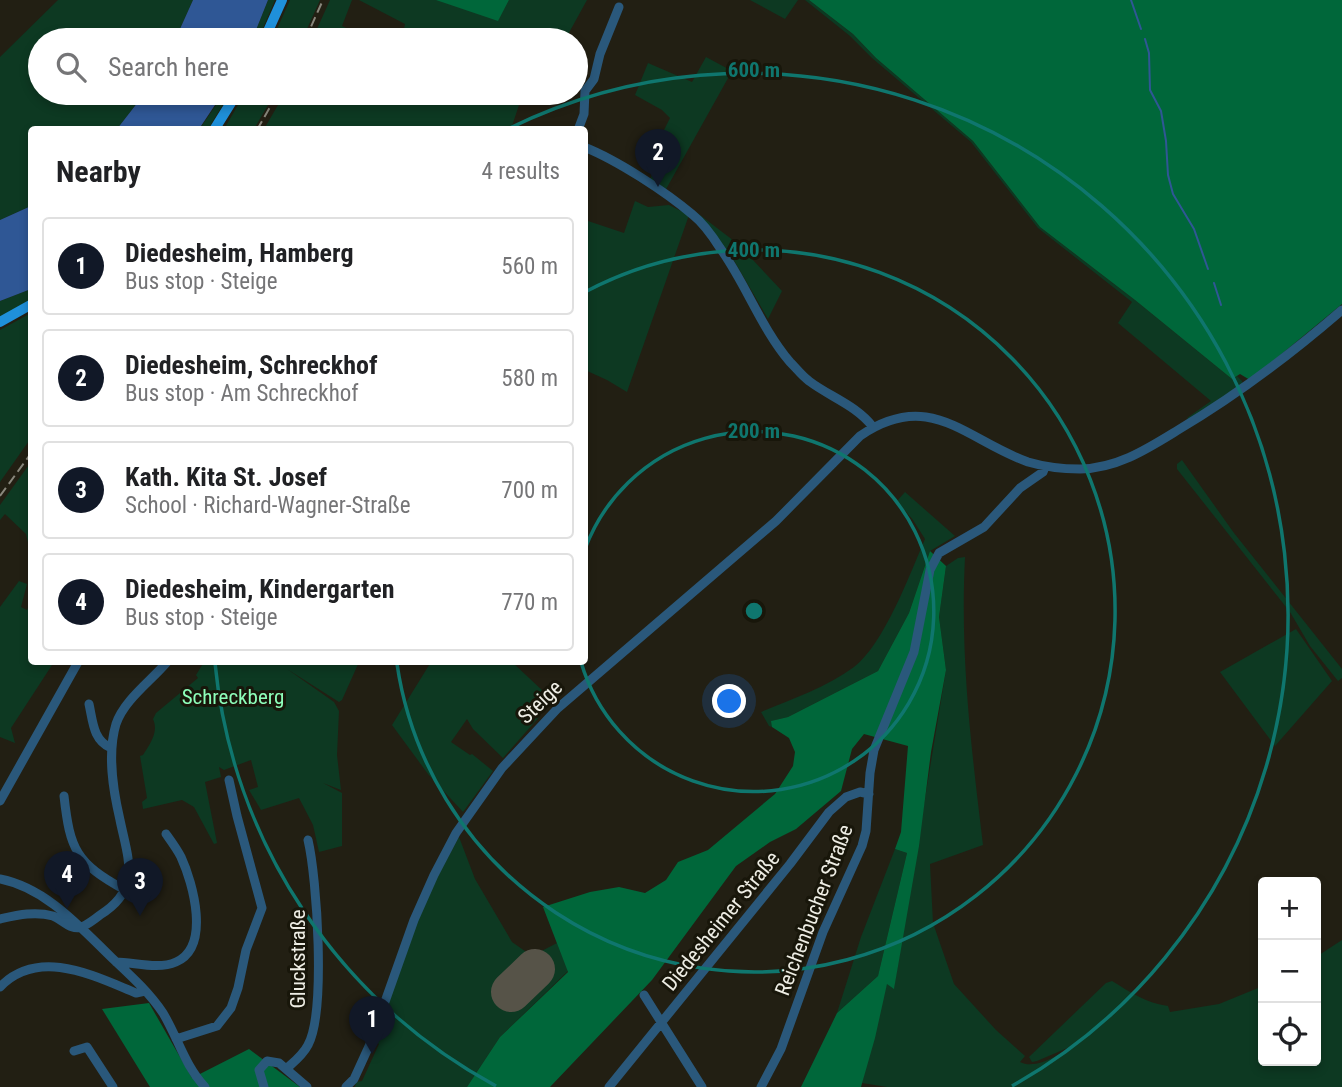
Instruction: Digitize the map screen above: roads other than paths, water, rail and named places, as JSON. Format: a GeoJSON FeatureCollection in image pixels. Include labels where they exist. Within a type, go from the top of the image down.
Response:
{"type":"FeatureCollection","features":[{"type":"Feature","properties":{"kind":"main road"},"geometry":{"type":"LineString","coordinates":[[269,28],[282,0]]}},
{"type":"Feature","properties":{"kind":"main road"},"geometry":{"type":"LineString","coordinates":[[216,126],[230,105]]}},
{"type":"Feature","properties":{"kind":"main road"},"geometry":{"type":"LineString","coordinates":[[0,322],[28,306]]}},
{"type":"Feature","properties":{"kind":"street"},"geometry":{"type":"LineString","coordinates":[[588,87],[594,79],[600,54],[619,7]]}},
{"type":"Feature","properties":{"kind":"street"},"geometry":{"type":"LineString","coordinates":[[580,126],[584,105]]}},
{"type":"Feature","properties":{"kind":"street"},"geometry":{"type":"LineString","coordinates":[[588,149],[642,179],[695,216],[720,248],[788,360],[807,380],[864,415],[873,427],[897,419],[928,418],[968,431],[1025,461],[1045,467],[1082,469],[1104,466],[1141,453],[1248,386],[1342,310]]}},
{"type":"Feature","properties":{"kind":"street","name":"Steige"},"geometry":{"type":"LineString","coordinates":[[346,1087],[354,1079],[369,1047],[414,920],[434,875],[456,833],[502,768],[586,682],[776,521],[850,445],[873,427]]}},
{"type":"Feature","properties":{"kind":"street","name":"Reichenbucher Straße"},"geometry":{"type":"LineString","coordinates":[[761,1087],[781,1049],[822,932],[862,846],[866,831],[874,750],[914,652],[930,570],[939,553],[984,527],[1020,488],[1043,472],[1045,467]]}},
{"type":"Feature","properties":{"kind":"street"},"geometry":{"type":"LineString","coordinates":[[0,802],[76,665]]}},
{"type":"Feature","properties":{"kind":"street"},"geometry":{"type":"LineString","coordinates":[[0,919],[40,913],[56,917],[73,928],[81,927],[109,909],[125,890],[130,869],[117,807],[111,748],[117,722],[125,708],[164,665]]}},
{"type":"Feature","properties":{"kind":"street"},"geometry":{"type":"LineString","coordinates":[[89,704],[96,736],[102,744],[111,748]]}},
{"type":"Feature","properties":{"kind":"street"},"geometry":{"type":"LineString","coordinates":[[176,1039],[217,1026],[231,1009],[262,908],[229,780]]}},
{"type":"Feature","properties":{"kind":"street","name":"Diedesheimer Straße"},"geometry":{"type":"LineString","coordinates":[[608,1087],[790,864],[829,812],[846,797],[860,792],[869,794]]}},
{"type":"Feature","properties":{"kind":"street"},"geometry":{"type":"LineString","coordinates":[[64,796],[72,845],[83,860],[125,890]]}},
{"type":"Feature","properties":{"kind":"street"},"geometry":{"type":"LineString","coordinates":[[116,962],[161,966],[177,962],[190,951],[196,927],[195,900],[180,856],[166,834]]}},
{"type":"Feature","properties":{"kind":"street","name":"Gluckstraße"},"geometry":{"type":"LineString","coordinates":[[286,1069],[300,1057],[309,1044],[316,1014],[317,919],[308,840]]}},
{"type":"Feature","properties":{"kind":"street"},"geometry":{"type":"LineString","coordinates":[[0,878],[32,891],[57,907],[81,927],[145,991],[163,1013],[191,1071],[205,1087]]}},
{"type":"Feature","properties":{"kind":"street"},"geometry":{"type":"LineString","coordinates":[[0,987],[24,971],[65,967],[136,993],[145,991]]}},
{"type":"Feature","properties":{"kind":"street"},"geometry":{"type":"LineString","coordinates":[[644,995],[702,1087]]}},
{"type":"Feature","properties":{"kind":"street"},"geometry":{"type":"LineString","coordinates":[[74,1051],[87,1047],[113,1087]]}},
{"type":"Feature","properties":{"kind":"street"},"geometry":{"type":"LineString","coordinates":[[264,1087],[259,1076],[262,1065],[271,1061],[279,1063],[307,1087]]}},
{"type":"Feature","properties":{"kind":"water"},"geometry":{"type":"Polygon","coordinates":[[[193,0],[268,0],[257,28],[180,28],[193,0]]]}},
{"type":"Feature","properties":{"kind":"water"},"geometry":{"type":"Polygon","coordinates":[[[136,105],[215,105],[201,126],[119,126],[136,105]]]}},
{"type":"Feature","properties":{"kind":"water"},"geometry":{"type":"Polygon","coordinates":[[[28,207],[28,290],[0,301],[0,220],[28,207]]]}},
{"type":"Feature","properties":{"kind":"waterway"},"geometry":{"type":"LineString","coordinates":[[1131,0],[1141,29]]}},
{"type":"Feature","properties":{"kind":"waterway"},"geometry":{"type":"LineString","coordinates":[[1145,39],[1149,53],[1150,90],[1161,111],[1168,175],[1173,194],[1194,229],[1208,269]]}},
{"type":"Feature","properties":{"kind":"waterway"},"geometry":{"type":"LineString","coordinates":[[1214,283],[1221,305]]}},
{"type":"Feature","properties":{"kind":"railway"},"geometry":{"type":"LineString","coordinates":[[310,28],[323,0]]}},
{"type":"Feature","properties":{"kind":"railway"},"geometry":{"type":"LineString","coordinates":[[259,126],[271,105]]}},
{"type":"Feature","properties":{"kind":"railway"},"geometry":{"type":"LineString","coordinates":[[0,496],[28,458]]}},
{"type":"Feature","properties":{"kind":"place","name":"Diedesheim, Schreckhof"},"geometry":{"type":"Point","coordinates":[658,187]}},
{"type":"Feature","properties":{"kind":"place","name":"Diedesheim, Kindergarten"},"geometry":{"type":"Point","coordinates":[67,909]}},
{"type":"Feature","properties":{"kind":"place","name":"Kath. Kita St. Josef"},"geometry":{"type":"Point","coordinates":[140,916]}},
{"type":"Feature","properties":{"kind":"place","name":"Diedesheim, Hamberg"},"geometry":{"type":"Point","coordinates":[372,1054]}},
{"type":"Feature","properties":{"kind":"park label","name":"Schreckberg"},"geometry":{"type":"Point","coordinates":[233,697]}}]}
